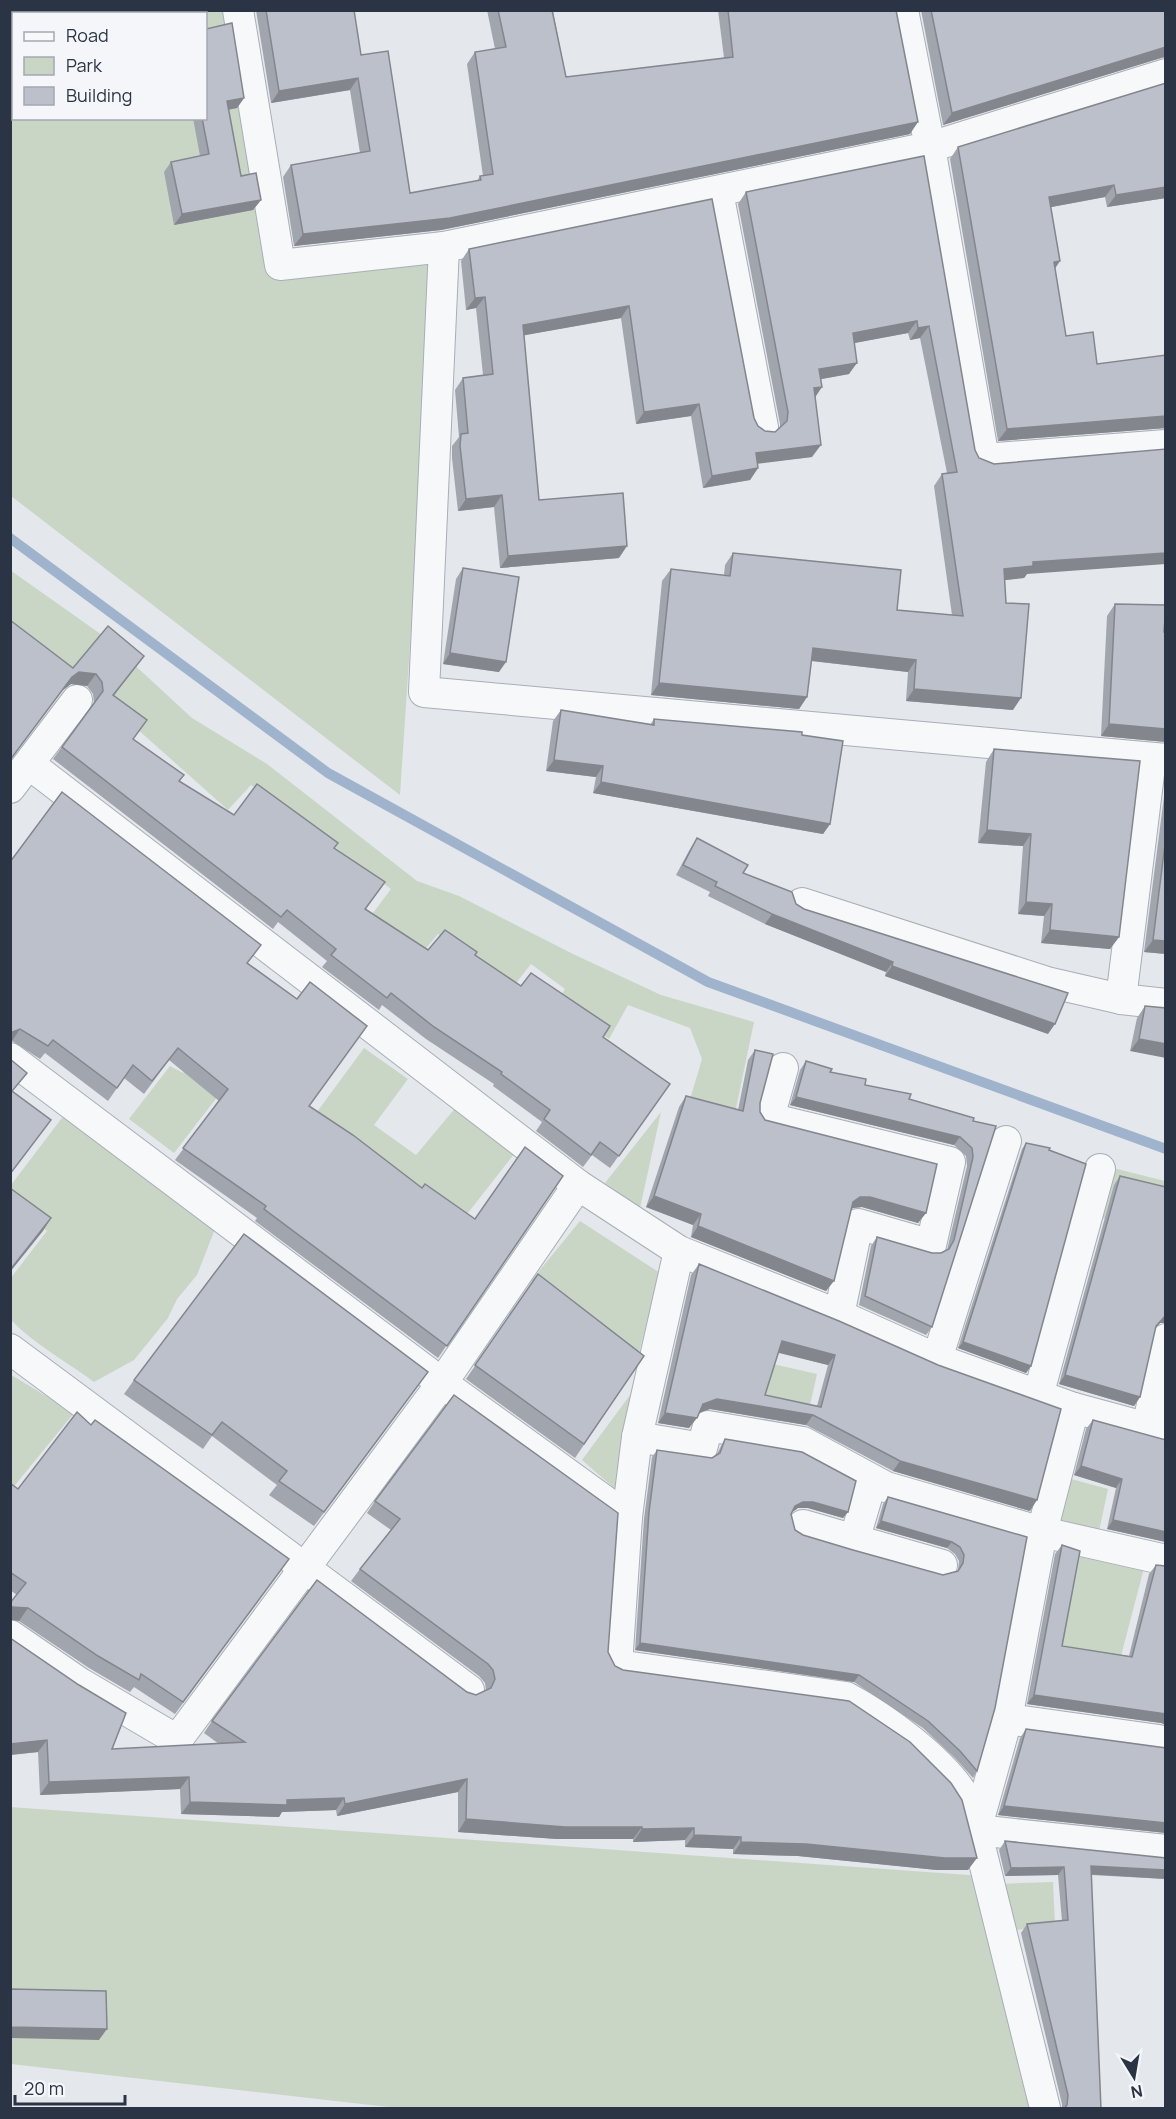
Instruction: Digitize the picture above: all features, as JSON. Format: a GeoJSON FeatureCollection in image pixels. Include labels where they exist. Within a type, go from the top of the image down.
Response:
{"type":"FeatureCollection","features":[{"type":"Feature","properties":{"kind":"street"},"geometry":{"type":"LineString","coordinates":[[238,10],[280,265],[444,247],[930,147],[1166,74]]}},
{"type":"Feature","properties":{"kind":"street"},"geometry":{"type":"LineString","coordinates":[[903,10],[930,147],[984,459],[1166,445]]}},
{"type":"Feature","properties":{"kind":"street"},"geometry":{"type":"LineString","coordinates":[[718,192],[763,427]]}},
{"type":"Feature","properties":{"kind":"street"},"geometry":{"type":"LineString","coordinates":[[444,247],[424,692],[1158,758],[1121,999]]}},
{"type":"Feature","properties":{"kind":"street"},"geometry":{"type":"LineString","coordinates":[[10,788],[77,700]]}},
{"type":"Feature","properties":{"kind":"street"},"geometry":{"type":"LineString","coordinates":[[29,764],[578,1185],[680,1251],[839,1315],[937,1359],[1074,1408],[1156,1431],[1166,1339]]}},
{"type":"Feature","properties":{"kind":"street"},"geometry":{"type":"LineString","coordinates":[[802,903],[1047,982],[1121,999],[1166,1004]]}},
{"type":"Feature","properties":{"kind":"street"},"geometry":{"type":"LineString","coordinates":[[10,1058],[442,1383],[627,1516]]}},
{"type":"Feature","properties":{"kind":"street"},"geometry":{"type":"LineString","coordinates":[[783,1068],[769,1118],[950,1162],[931,1245],[858,1224],[839,1315]]}},
{"type":"Feature","properties":{"kind":"street"},"geometry":{"type":"LineString","coordinates":[[937,1359],[1006,1141]]}},
{"type":"Feature","properties":{"kind":"street"},"geometry":{"type":"LineString","coordinates":[[1038,1396],[1100,1169]]}},
{"type":"Feature","properties":{"kind":"street"},"geometry":{"type":"LineString","coordinates":[[10,1635],[80,1683],[177,1740],[442,1383],[578,1185]]}},
{"type":"Feature","properties":{"kind":"street"},"geometry":{"type":"LineString","coordinates":[[680,1251],[637,1437],[627,1516],[616,1665],[846,1697],[876,1713],[944,1771],[967,1800],[976,1830],[1045,2109]]}},
{"type":"Feature","properties":{"kind":"street"},"geometry":{"type":"LineString","coordinates":[[10,1348],[469,1690]]}},
{"type":"Feature","properties":{"kind":"street"},"geometry":{"type":"LineString","coordinates":[[976,1830],[1007,1719],[1042,1532],[1074,1408]]}},
{"type":"Feature","properties":{"kind":"street"},"geometry":{"type":"LineString","coordinates":[[637,1437],[702,1448],[708,1426],[803,1442],[886,1487],[1042,1532],[1166,1560]]}},
{"type":"Feature","properties":{"kind":"street"},"geometry":{"type":"LineString","coordinates":[[854,1541],[872,1480]]}},
{"type":"Feature","properties":{"kind":"street"},"geometry":{"type":"LineString","coordinates":[[803,1525],[942,1565]]}},
{"type":"Feature","properties":{"kind":"street"},"geometry":{"type":"LineString","coordinates":[[1007,1719],[1159,1740]]}},
{"type":"Feature","properties":{"kind":"street"},"geometry":{"type":"LineString","coordinates":[[976,1830],[1166,1850]]}},
{"type":"Feature","properties":{"kind":"green space"},"geometry":{"type":"Polygon","coordinates":[[[10,11],[230,11],[278,257],[437,238],[400,795],[11,496],[10,11]]]}},
{"type":"Feature","properties":{"kind":"green space"},"geometry":{"type":"Polygon","coordinates":[[[10,570],[102,635],[192,718],[267,764],[417,881],[459,896],[573,954],[661,995],[754,1022],[734,1118],[688,1106],[702,1059],[690,1028],[628,1005],[609,1039],[556,1004],[565,989],[531,964],[513,987],[438,934],[417,959],[367,921],[391,889],[251,785],[228,810],[108,703],[71,673],[11,633],[10,570]]]}},
{"type":"Feature","properties":{"kind":"green space"},"geometry":{"type":"Polygon","coordinates":[[[208,1041],[242,1065],[174,1153],[129,1119],[170,1066],[183,1073],[208,1041]]]}},
{"type":"Feature","properties":{"kind":"green space"},"geometry":{"type":"Polygon","coordinates":[[[364,1048],[408,1079],[374,1125],[416,1155],[457,1106],[518,1149],[460,1223],[314,1116],[364,1048]]]}},
{"type":"Feature","properties":{"kind":"green space"},"geometry":{"type":"Polygon","coordinates":[[[68,1110],[215,1229],[197,1275],[177,1299],[168,1318],[134,1360],[94,1382],[40,1345],[11,1320],[10,1279],[47,1231],[11,1200],[11,1185],[68,1110]]]}},
{"type":"Feature","properties":{"kind":"green space"},"geometry":{"type":"Polygon","coordinates":[[[661,1112],[640,1208],[605,1183],[661,1112]]]}},
{"type":"Feature","properties":{"kind":"green space"},"geometry":{"type":"Polygon","coordinates":[[[1105,1166],[1165,1181],[1165,1197],[1122,1222],[1091,1216],[1105,1166]]]}},
{"type":"Feature","properties":{"kind":"green space"},"geometry":{"type":"Polygon","coordinates":[[[580,1221],[660,1273],[638,1356],[531,1281],[580,1221]]]}},
{"type":"Feature","properties":{"kind":"green space"},"geometry":{"type":"Polygon","coordinates":[[[712,1350],[817,1374],[809,1410],[704,1387],[712,1350]]]}},
{"type":"Feature","properties":{"kind":"green space"},"geometry":{"type":"Polygon","coordinates":[[[13,1376],[74,1413],[11,1490],[10,1378],[13,1376]]]}},
{"type":"Feature","properties":{"kind":"green space"},"geometry":{"type":"Polygon","coordinates":[[[639,1383],[621,1494],[582,1460],[639,1383]]]}},
{"type":"Feature","properties":{"kind":"green space"},"geometry":{"type":"Polygon","coordinates":[[[1064,1477],[1108,1489],[1098,1536],[1053,1524],[1064,1477]]]}},
{"type":"Feature","properties":{"kind":"green space"},"geometry":{"type":"Polygon","coordinates":[[[1081,1552],[1144,1568],[1121,1656],[1062,1645],[1081,1552]]]}},
{"type":"Feature","properties":{"kind":"green space"},"geometry":{"type":"Polygon","coordinates":[[[10,1807],[983,1876],[1040,2108],[397,2108],[11,2064],[10,1807]]]}},
{"type":"Feature","properties":{"kind":"green space"},"geometry":{"type":"Polygon","coordinates":[[[1053,1882],[1055,1925],[1016,1930],[999,1884],[1053,1882]]]}},
{"type":"Feature","properties":{"kind":"building"},"geometry":{"type":"Polygon","coordinates":[[[266,10],[354,10],[361,55],[388,51],[410,193],[481,180],[480,176],[493,174],[475,52],[506,47],[498,10],[552,10],[566,77],[733,57],[728,10],[896,10],[918,122],[450,218],[303,234],[291,165],[370,151],[358,78],[279,91],[266,10]]]}},
{"type":"Feature","properties":{"kind":"building"},"geometry":{"type":"Polygon","coordinates":[[[931,10],[1166,10],[1166,47],[952,113],[931,10]]]}},
{"type":"Feature","properties":{"kind":"building"},"geometry":{"type":"Polygon","coordinates":[[[232,23],[244,98],[227,101],[241,176],[256,173],[261,200],[182,214],[171,162],[209,154],[202,120],[207,120],[207,29],[232,23]]]}},
{"type":"Feature","properties":{"kind":"building"},"geometry":{"type":"Polygon","coordinates":[[[1166,83],[1166,187],[1116,195],[1114,185],[1049,197],[1060,261],[1054,262],[1066,336],[1093,332],[1097,364],[1166,355],[1166,416],[1007,429],[958,147],[1166,83]]]}},
{"type":"Feature","properties":{"kind":"building"},"geometry":{"type":"Polygon","coordinates":[[[924,156],[975,450],[979,458],[994,464],[1166,449],[1166,553],[1033,562],[1033,566],[1004,569],[1006,603],[1029,604],[1021,698],[914,689],[916,660],[813,648],[807,697],[659,683],[671,569],[730,576],[733,553],[901,570],[897,610],[963,616],[942,474],[957,472],[929,326],[918,328],[917,321],[853,333],[857,363],[819,369],[822,387],[814,388],[821,445],[756,453],[758,468],[712,476],[699,404],[644,412],[629,306],[523,325],[539,500],[623,493],[627,546],[508,556],[502,495],[466,499],[460,446],[461,434],[468,433],[463,378],[493,374],[485,297],[475,298],[469,249],[712,199],[754,418],[758,426],[765,431],[775,432],[787,421],[788,412],[746,192],[924,156]]]}},
{"type":"Feature","properties":{"kind":"building"},"geometry":{"type":"Polygon","coordinates":[[[463,568],[519,577],[506,662],[450,653],[463,568]]]}},
{"type":"Feature","properties":{"kind":"building"},"geometry":{"type":"Polygon","coordinates":[[[1115,604],[1166,605],[1164,632],[1166,632],[1166,729],[1109,724],[1115,604]]]}},
{"type":"Feature","properties":{"kind":"building"},"geometry":{"type":"Polygon","coordinates":[[[10,620],[73,668],[108,626],[144,656],[113,695],[147,720],[133,739],[184,775],[179,781],[234,815],[257,784],[338,843],[334,848],[385,882],[365,909],[428,950],[445,930],[477,952],[475,955],[521,986],[531,973],[610,1026],[603,1037],[670,1084],[619,1156],[600,1142],[591,1155],[544,1119],[550,1110],[501,1074],[502,1072],[434,1027],[391,993],[387,998],[331,955],[336,949],[287,910],[281,917],[62,747],[103,691],[102,682],[96,674],[79,672],[72,677],[10,760],[10,620]]]}},
{"type":"Feature","properties":{"kind":"building"},"geometry":{"type":"Polygon","coordinates":[[[561,710],[654,725],[654,719],[802,732],[802,735],[843,741],[830,824],[601,782],[603,766],[554,760],[561,710]]]}},
{"type":"Feature","properties":{"kind":"building"},"geometry":{"type":"Polygon","coordinates":[[[994,749],[1140,761],[1119,937],[1050,930],[1052,904],[1026,902],[1031,834],[987,830],[994,749]]]}},
{"type":"Feature","properties":{"kind":"building"},"geometry":{"type":"Polygon","coordinates":[[[62,792],[261,945],[247,963],[297,999],[310,982],[367,1026],[309,1106],[353,1135],[422,1188],[425,1184],[475,1219],[525,1147],[563,1176],[447,1346],[264,1209],[266,1206],[183,1148],[228,1089],[178,1048],[152,1081],[133,1065],[117,1088],[53,1040],[48,1046],[20,1029],[10,1033],[10,862],[62,792]]]}},
{"type":"Feature","properties":{"kind":"building"},"geometry":{"type":"Polygon","coordinates":[[[1166,836],[1166,941],[1153,940],[1166,836]]]}},
{"type":"Feature","properties":{"kind":"building"},"geometry":{"type":"Polygon","coordinates":[[[697,838],[748,865],[743,873],[792,892],[796,904],[804,909],[1068,993],[1055,1024],[892,966],[893,962],[772,914],[715,886],[717,882],[683,865],[697,838]]]}},
{"type":"Feature","properties":{"kind":"building"},"geometry":{"type":"Polygon","coordinates":[[[1145,1006],[1166,1008],[1166,1044],[1139,1039],[1145,1006]]]}},
{"type":"Feature","properties":{"kind":"building"},"geometry":{"type":"Polygon","coordinates":[[[755,1050],[773,1054],[760,1103],[760,1112],[765,1120],[937,1164],[926,1213],[870,1197],[860,1197],[853,1202],[834,1281],[698,1226],[701,1214],[654,1196],[686,1096],[743,1111],[755,1050]]]}},
{"type":"Feature","properties":{"kind":"building"},"geometry":{"type":"Polygon","coordinates":[[[10,1059],[27,1073],[12,1091],[51,1120],[10,1174],[10,1059]]]}},
{"type":"Feature","properties":{"kind":"building"},"geometry":{"type":"Polygon","coordinates":[[[806,1061],[832,1069],[830,1072],[866,1079],[865,1085],[911,1094],[909,1099],[974,1118],[973,1121],[996,1126],[932,1327],[865,1296],[877,1237],[932,1253],[941,1253],[949,1249],[954,1240],[973,1157],[972,1148],[960,1137],[796,1097],[806,1061]]]}},
{"type":"Feature","properties":{"kind":"building"},"geometry":{"type":"Polygon","coordinates":[[[1026,1143],[1050,1148],[1049,1150],[1086,1164],[1031,1366],[963,1342],[1026,1143]]]}},
{"type":"Feature","properties":{"kind":"building"},"geometry":{"type":"Polygon","coordinates":[[[1120,1176],[1166,1187],[1166,1315],[1156,1326],[1140,1397],[1065,1375],[1120,1176]]]}},
{"type":"Feature","properties":{"kind":"building"},"geometry":{"type":"Polygon","coordinates":[[[10,1188],[51,1218],[10,1270],[10,1188]]]}},
{"type":"Feature","properties":{"kind":"building"},"geometry":{"type":"Polygon","coordinates":[[[244,1234],[428,1372],[324,1512],[279,1481],[287,1471],[222,1422],[212,1435],[134,1380],[244,1234]]]}},
{"type":"Feature","properties":{"kind":"building"},"geometry":{"type":"Polygon","coordinates":[[[699,1264],[839,1321],[938,1365],[1061,1409],[1037,1500],[900,1461],[813,1415],[717,1399],[703,1404],[697,1418],[665,1413],[699,1264]],[[782,1341],[765,1395],[821,1407],[835,1355],[782,1341]]]}},
{"type":"Feature","properties":{"kind":"building"},"geometry":{"type":"Polygon","coordinates":[[[538,1274],[644,1356],[584,1444],[475,1365],[538,1274]]]}},
{"type":"Feature","properties":{"kind":"building"},"geometry":{"type":"Polygon","coordinates":[[[454,1395],[618,1513],[608,1652],[615,1666],[623,1670],[849,1701],[910,1742],[951,1783],[962,1800],[977,1858],[945,1858],[806,1844],[741,1842],[741,1837],[694,1835],[694,1828],[565,1827],[466,1819],[467,1779],[345,1804],[344,1798],[287,1800],[287,1805],[190,1802],[189,1777],[49,1782],[47,1740],[10,1744],[10,1638],[79,1685],[126,1713],[112,1749],[245,1742],[212,1721],[317,1580],[467,1692],[476,1695],[491,1688],[495,1679],[493,1670],[488,1664],[360,1569],[400,1519],[375,1501],[454,1395]]]}},
{"type":"Feature","properties":{"kind":"building"},"geometry":{"type":"Polygon","coordinates":[[[77,1412],[91,1425],[95,1420],[289,1559],[183,1702],[141,1674],[139,1680],[98,1656],[28,1608],[10,1608],[10,1603],[26,1583],[10,1572],[10,1483],[18,1489],[77,1412]]]}},
{"type":"Feature","properties":{"kind":"building"},"geometry":{"type":"Polygon","coordinates":[[[1093,1420],[1166,1440],[1166,1532],[1113,1520],[1122,1479],[1081,1466],[1093,1420]]]}},
{"type":"Feature","properties":{"kind":"building"},"geometry":{"type":"Polygon","coordinates":[[[725,1439],[802,1452],[856,1481],[848,1512],[813,1502],[803,1502],[795,1506],[791,1514],[795,1530],[803,1535],[943,1575],[958,1571],[963,1563],[964,1555],[960,1547],[952,1542],[881,1521],[888,1497],[1027,1537],[995,1708],[977,1771],[960,1751],[928,1721],[859,1675],[640,1643],[649,1512],[657,1450],[712,1458],[720,1453],[725,1439]]]}},
{"type":"Feature","properties":{"kind":"building"},"geometry":{"type":"Polygon","coordinates":[[[1062,1545],[1080,1551],[1062,1646],[1132,1657],[1156,1565],[1166,1566],[1166,1714],[1034,1695],[1062,1545]]]}},
{"type":"Feature","properties":{"kind":"building"},"geometry":{"type":"Polygon","coordinates":[[[1026,1729],[1166,1748],[1166,1823],[1004,1806],[1026,1729]]]}},
{"type":"Feature","properties":{"kind":"building"},"geometry":{"type":"Polygon","coordinates":[[[1005,1841],[1166,1858],[1166,1870],[1091,1866],[1101,2109],[1064,2109],[1068,2095],[1027,1924],[1068,1920],[1064,1867],[1011,1868],[1005,1841]]]}},
{"type":"Feature","properties":{"kind":"building"},"geometry":{"type":"Polygon","coordinates":[[[10,1989],[106,1991],[107,2029],[10,2027],[10,1989]]]}},
{"type":"Feature","properties":{"kind":"waterway"},"geometry":{"type":"LineString","coordinates":[[10,538],[328,773],[708,982],[1166,1149]]}}]}
